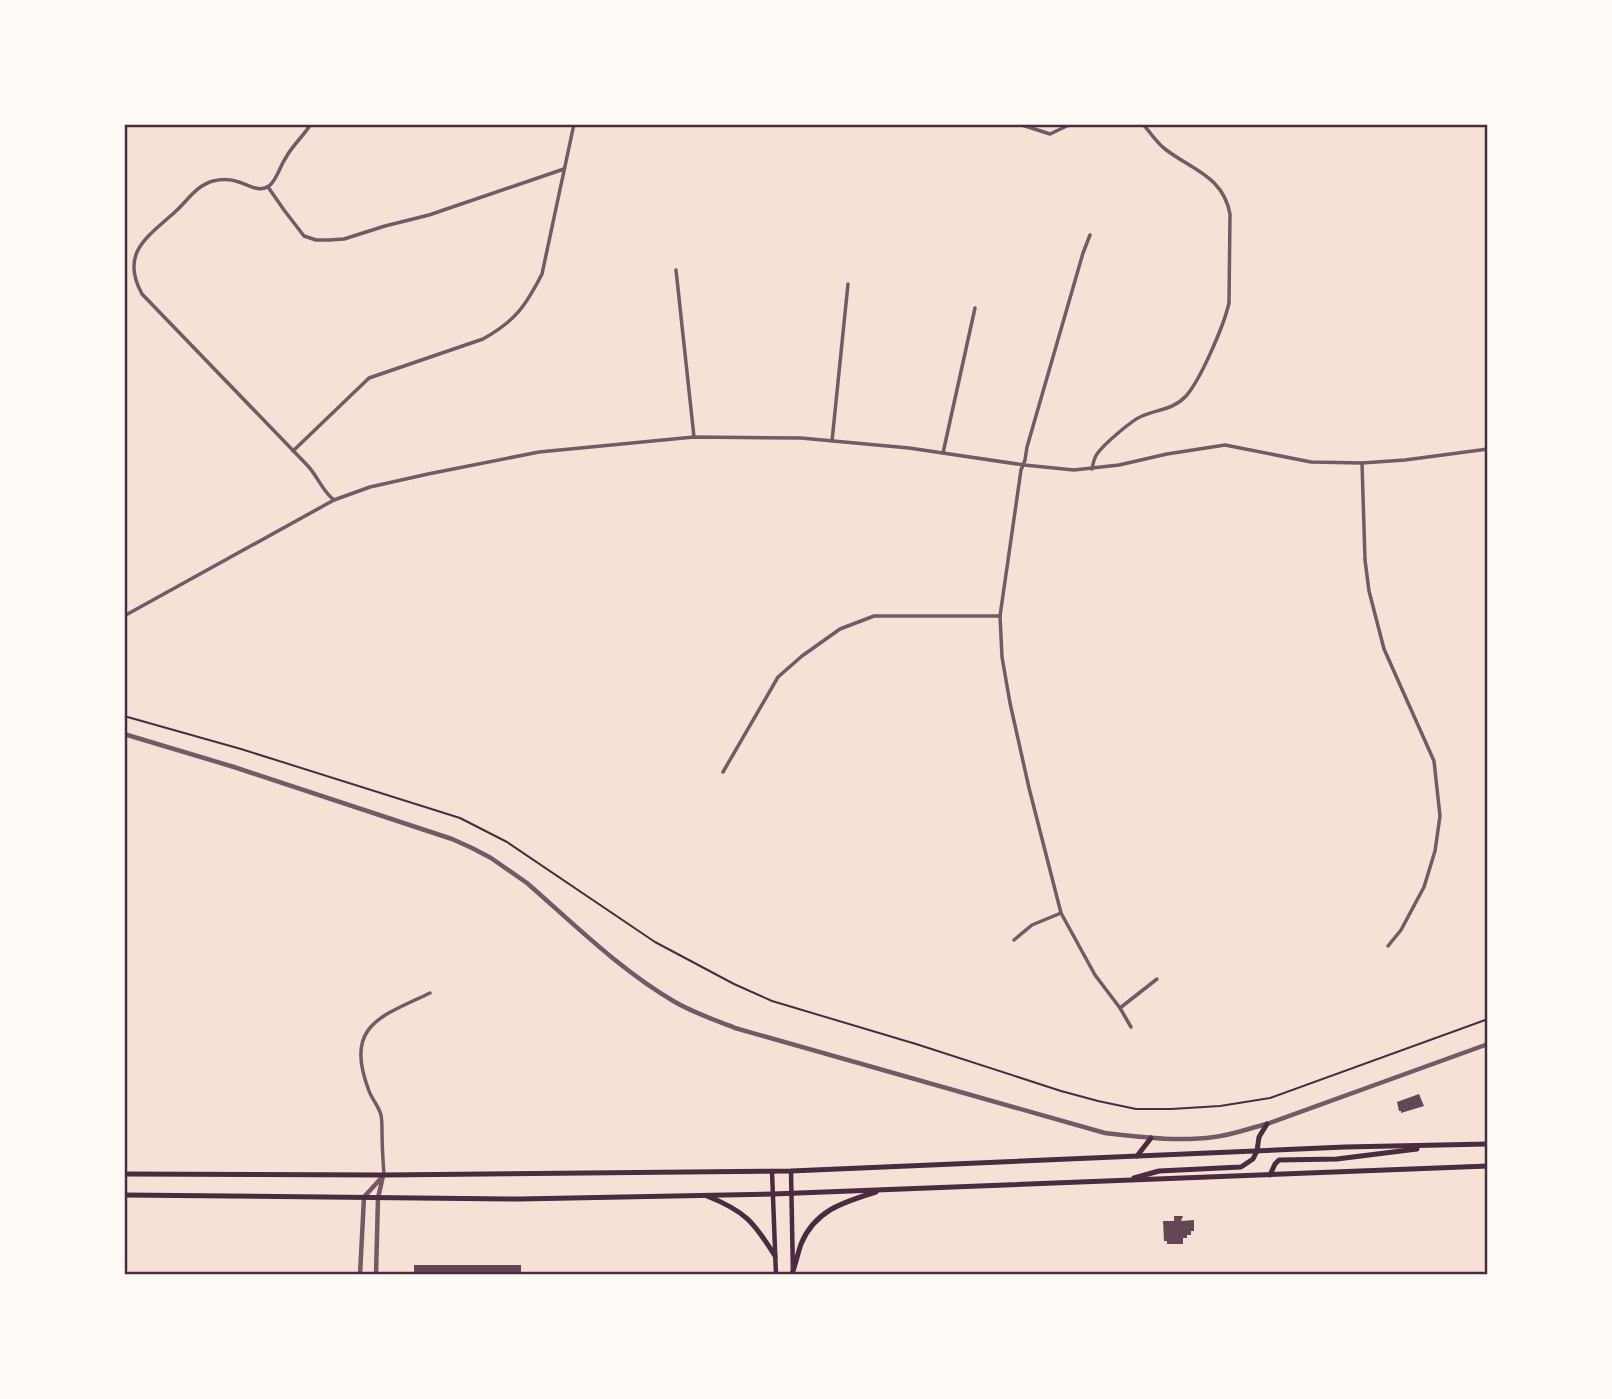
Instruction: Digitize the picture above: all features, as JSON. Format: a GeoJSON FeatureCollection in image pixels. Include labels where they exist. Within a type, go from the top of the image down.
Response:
{"type":"FeatureCollection","features":[{"type":"Feature","properties":{"kind":"highway"},"geometry":{"type":"LineString","coordinates":[[1124,1181],[1159,1171],[1241,1167],[1253,1159],[1259,1137],[1267,1124]]}},
{"type":"Feature","properties":{"kind":"highway"},"geometry":{"type":"LineString","coordinates":[[1137,1156],[1152,1138]]}},
{"type":"Feature","properties":{"kind":"highway"},"geometry":{"type":"LineString","coordinates":[[124,1174],[384,1175],[791,1171],[1488,1144]]}},
{"type":"Feature","properties":{"kind":"highway"},"geometry":{"type":"LineString","coordinates":[[1270,1175],[1279,1160],[1337,1159],[1444,1145]]}},
{"type":"Feature","properties":{"kind":"highway"},"geometry":{"type":"LineString","coordinates":[[124,1195],[520,1199],[773,1194],[1488,1166]]}},
{"type":"Feature","properties":{"kind":"highway"},"geometry":{"type":"LineString","coordinates":[[793,1273],[806,1233],[824,1214],[848,1200],[887,1189]]}},
{"type":"Feature","properties":{"kind":"highway"},"geometry":{"type":"LineString","coordinates":[[704,1195],[732,1207],[752,1222],[775,1256]]}},
{"type":"Feature","properties":{"kind":"main road"},"geometry":{"type":"LineString","coordinates":[[772,1170],[776,1275]]}},
{"type":"Feature","properties":{"kind":"main road"},"geometry":{"type":"LineString","coordinates":[[791,1171],[793,1273]]}},
{"type":"Feature","properties":{"kind":"street"},"geometry":{"type":"LineString","coordinates":[[311,124],[287,155],[268,187],[256,189],[224,179],[214,180],[200,187],[147,236],[135,253],[133,272],[136,284],[152,305],[317,476],[328,496],[334,500]]}},
{"type":"Feature","properties":{"kind":"street"},"geometry":{"type":"LineString","coordinates":[[293,451],[369,378],[483,339],[517,315],[542,274],[574,124]]}},
{"type":"Feature","properties":{"kind":"street"},"geometry":{"type":"LineString","coordinates":[[1019,124],[1050,134],[1071,124]]}},
{"type":"Feature","properties":{"kind":"street"},"geometry":{"type":"LineString","coordinates":[[1092,469],[1096,455],[1112,439],[1142,416],[1156,413],[1185,397],[1211,351],[1229,303],[1230,214],[1227,201],[1217,186],[1202,172],[1166,149],[1143,124]]}},
{"type":"Feature","properties":{"kind":"street"},"geometry":{"type":"LineString","coordinates":[[268,187],[304,236],[316,240],[330,240],[344,239],[429,215],[564,169]]}},
{"type":"Feature","properties":{"kind":"street"},"geometry":{"type":"LineString","coordinates":[[1090,235],[1021,470],[1000,616],[1002,657],[1029,788],[1062,913],[1095,975],[1131,1027]]}},
{"type":"Feature","properties":{"kind":"street"},"geometry":{"type":"LineString","coordinates":[[676,271],[694,437]]}},
{"type":"Feature","properties":{"kind":"street"},"geometry":{"type":"LineString","coordinates":[[832,441],[848,284]]}},
{"type":"Feature","properties":{"kind":"street"},"geometry":{"type":"LineString","coordinates":[[943,453],[975,308]]}},
{"type":"Feature","properties":{"kind":"street"},"geometry":{"type":"LineString","coordinates":[[124,616],[334,500],[370,487],[539,452],[694,437],[760,436],[909,448],[1074,470],[1119,465],[1224,445],[1311,462],[1362,463],[1488,449]]}},
{"type":"Feature","properties":{"kind":"street"},"geometry":{"type":"LineString","coordinates":[[1362,463],[1368,591],[1384,649],[1434,761],[1440,816],[1435,852],[1424,887],[1401,930],[1388,946]]}},
{"type":"Feature","properties":{"kind":"street"},"geometry":{"type":"LineString","coordinates":[[723,772],[778,677],[840,629],[874,616],[1000,616]]}},
{"type":"Feature","properties":{"kind":"street"},"geometry":{"type":"LineString","coordinates":[[124,734],[422,828],[472,848],[509,869],[527,883],[618,963],[678,1004],[704,1017],[1105,1133],[1152,1138],[1214,1137],[1267,1124],[1488,1044]]}},
{"type":"Feature","properties":{"kind":"street"},"geometry":{"type":"LineString","coordinates":[[1014,940],[1032,925],[1062,913]]}},
{"type":"Feature","properties":{"kind":"street"},"geometry":{"type":"LineString","coordinates":[[1120,1008],[1157,979]]}},
{"type":"Feature","properties":{"kind":"street"},"geometry":{"type":"LineString","coordinates":[[376,1275],[378,1198],[384,1175],[381,1114],[369,1091],[364,1072],[360,1054],[362,1041],[370,1026],[384,1015],[430,993]]}},
{"type":"Feature","properties":{"kind":"street"},"geometry":{"type":"LineString","coordinates":[[360,1275],[364,1197],[384,1175]]}},
{"type":"Feature","properties":{"kind":"path"},"geometry":{"type":"LineString","coordinates":[[124,716],[241,749],[460,818],[507,842],[655,942],[772,1001],[1098,1101],[1136,1109],[1171,1109],[1220,1106],[1270,1098],[1488,1019]]}},
{"type":"Feature","properties":{"kind":"building"},"geometry":{"type":"Polygon","coordinates":[[[1419,1094],[1424,1106],[1401,1113],[1399,1111],[1397,1102],[1419,1094]]]}},
{"type":"Feature","properties":{"kind":"building"},"geometry":{"type":"Polygon","coordinates":[[[1174,1216],[1183,1216],[1181,1221],[1194,1220],[1194,1231],[1187,1235],[1187,1238],[1183,1238],[1183,1244],[1167,1244],[1167,1241],[1164,1241],[1163,1221],[1174,1221],[1174,1216]]]}},
{"type":"Feature","properties":{"kind":"building"},"geometry":{"type":"Polygon","coordinates":[[[414,1265],[521,1265],[521,1275],[414,1275],[414,1265]]]}}]}
